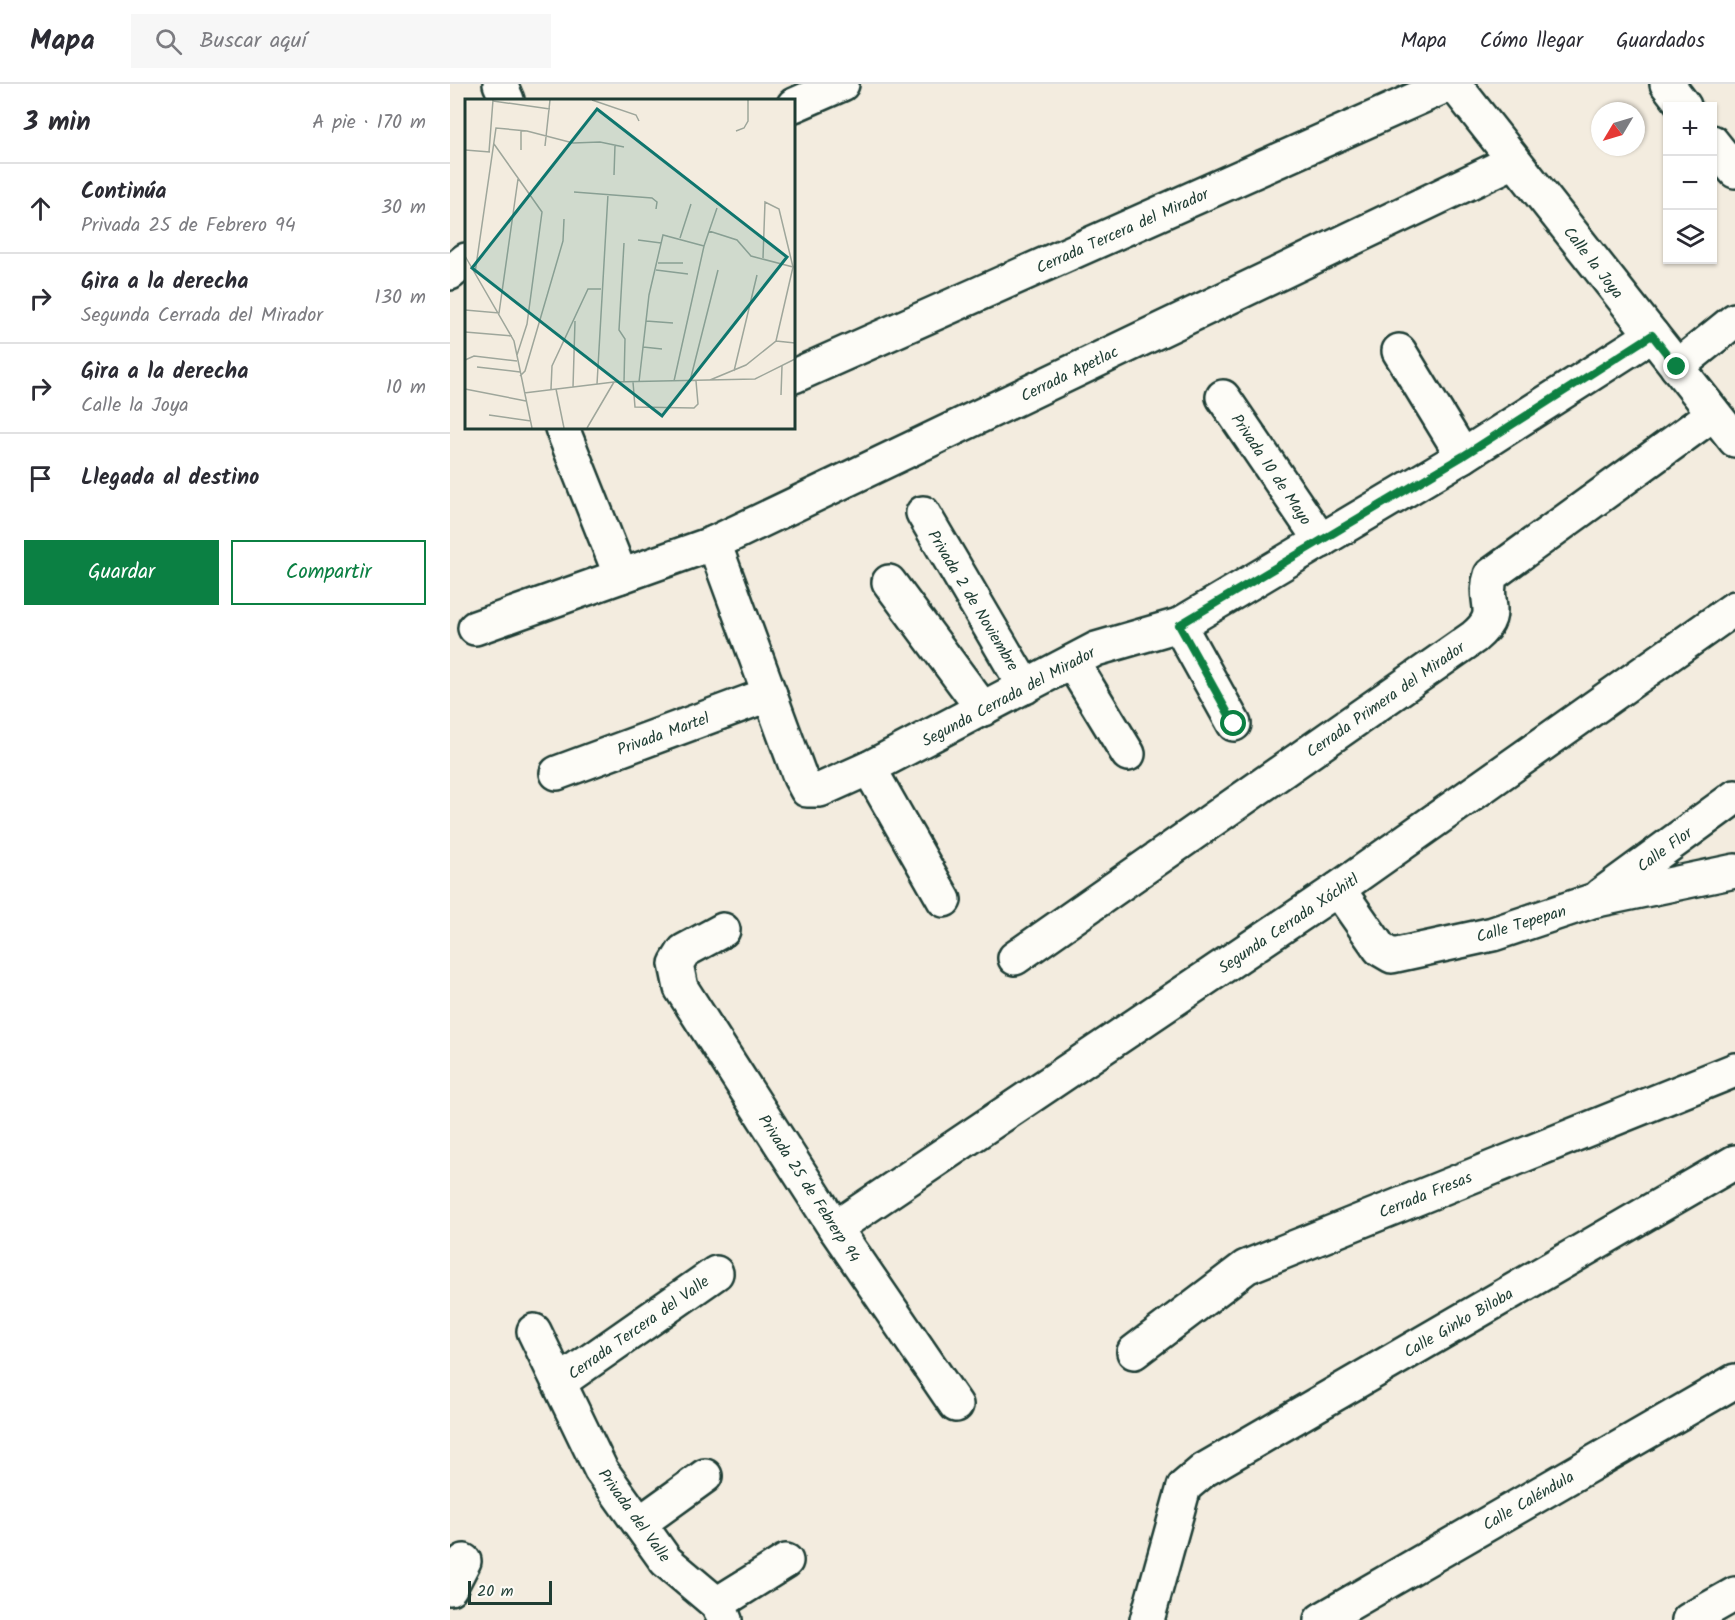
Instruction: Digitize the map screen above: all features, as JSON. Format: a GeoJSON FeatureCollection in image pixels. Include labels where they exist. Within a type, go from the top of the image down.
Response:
{"type":"FeatureCollection","features":[{"type":"Feature","properties":{"kind":"street"},"geometry":{"type":"LineString","coordinates":[[500,84],[507,99]]}},
{"type":"Feature","properties":{"kind":"street"},"geometry":{"type":"LineString","coordinates":[[795,105],[842,84]]}},
{"type":"Feature","properties":{"kind":"street","name":"Calle la Joya"},"geometry":{"type":"LineString","coordinates":[[1452,84],[1735,440]]}},
{"type":"Feature","properties":{"kind":"street","name":"Cerrada Tercera del Mirador"},"geometry":{"type":"LineString","coordinates":[[795,376],[1452,84]]}},
{"type":"Feature","properties":{"kind":"street"},"geometry":{"type":"LineString","coordinates":[[1667,84],[1681,102]]}},
{"type":"Feature","properties":{"kind":"street"},"geometry":{"type":"LineString","coordinates":[[1717,147],[1735,171]]}},
{"type":"Feature","properties":{"kind":"street","name":"Cerrada Apetlac"},"geometry":{"type":"LineString","coordinates":[[475,628],[714,543],[1514,161]]}},
{"type":"Feature","properties":{"kind":"street"},"geometry":{"type":"LineString","coordinates":[[450,273],[465,261]]}},
{"type":"Feature","properties":{"kind":"street"},"geometry":{"type":"LineString","coordinates":[[1677,367],[1735,320]]}},
{"type":"Feature","properties":{"kind":"street","name":"Segunda Cerrada del Mirador"},"geometry":{"type":"LineString","coordinates":[[714,543],[807,790],[820,790],[869,768],[1096,649],[1179,625],[1463,456],[1652,335]]}},
{"type":"Feature","properties":{"kind":"street"},"geometry":{"type":"LineString","coordinates":[[1399,351],[1463,456]]}},
{"type":"Feature","properties":{"kind":"street","name":"Privada 10 de Mayo"},"geometry":{"type":"LineString","coordinates":[[1223,397],[1322,541]]}},
{"type":"Feature","properties":{"kind":"street","name":"Cerrada Primera del Mirador"},"geometry":{"type":"LineString","coordinates":[[1015,958],[1474,637],[1487,626],[1491,615],[1488,584],[1491,575],[1713,414]]}},
{"type":"Feature","properties":{"kind":"street"},"geometry":{"type":"LineString","coordinates":[[562,429],[621,576]]}},
{"type":"Feature","properties":{"kind":"street","name":"Privada 2 de Noviembre"},"geometry":{"type":"LineString","coordinates":[[923,513],[1025,687]]}},
{"type":"Feature","properties":{"kind":"street"},"geometry":{"type":"LineString","coordinates":[[889,582],[983,709]]}},
{"type":"Feature","properties":{"kind":"street","name":"Segunda Cerrada Xóchitl"},"geometry":{"type":"LineString","coordinates":[[835,1228],[1338,889],[1735,608]]}},
{"type":"Feature","properties":{"kind":"street"},"geometry":{"type":"LineString","coordinates":[[1179,625],[1234,724]]}},
{"type":"Feature","properties":{"kind":"street"},"geometry":{"type":"LineString","coordinates":[[1072,662],[1128,754]]}},
{"type":"Feature","properties":{"kind":"street","name":"Privada Martel"},"geometry":{"type":"LineString","coordinates":[[557,773],[770,694]]}},
{"type":"Feature","properties":{"kind":"street"},"geometry":{"type":"LineString","coordinates":[[869,768],[944,900]]}},
{"type":"Feature","properties":{"kind":"street","name":"Calle Flor"},"geometry":{"type":"LineString","coordinates":[[1592,901],[1735,797]]}},
{"type":"Feature","properties":{"kind":"street","name":"Calle Tepepan"},"geometry":{"type":"LineString","coordinates":[[1338,889],[1380,949],[1392,956],[1493,934],[1592,901],[1735,871]]}},
{"type":"Feature","properties":{"kind":"street","name":"Privada 25 de Febrerp 94"},"geometry":{"type":"LineString","coordinates":[[723,930],[684,951],[676,964],[681,988],[835,1228],[956,1405]]}},
{"type":"Feature","properties":{"kind":"street","name":"Cerrada Fresas"},"geometry":{"type":"LineString","coordinates":[[1134,1352],[1246,1267],[1735,1070]]}},
{"type":"Feature","properties":{"kind":"street","name":"Calle Ginko Biloba"},"geometry":{"type":"LineString","coordinates":[[1146,1620],[1184,1487],[1204,1470],[1735,1162]]}},
{"type":"Feature","properties":{"kind":"street","name":"Cerrada Tercera del Valle"},"geometry":{"type":"LineString","coordinates":[[560,1382],[716,1273]]}},
{"type":"Feature","properties":{"kind":"street","name":"Privada del Valle"},"geometry":{"type":"LineString","coordinates":[[534,1330],[602,1470],[666,1561],[721,1612]]}},
{"type":"Feature","properties":{"kind":"street","name":"Calle Caléndula"},"geometry":{"type":"LineString","coordinates":[[1321,1620],[1735,1381]]}},
{"type":"Feature","properties":{"kind":"street"},"geometry":{"type":"LineString","coordinates":[[640,1523],[705,1476]]}},
{"type":"Feature","properties":{"kind":"street"},"geometry":{"type":"LineString","coordinates":[[721,1612],[786,1561]]}},
{"type":"Feature","properties":{"kind":"street"},"geometry":{"type":"LineString","coordinates":[[1689,1620],[1735,1594]]}},
{"type":"Feature","properties":{"kind":"route"},"geometry":{"type":"LineString","coordinates":[[1234,724],[1179,625],[1463,456],[1652,335],[1677,367]]}}]}
